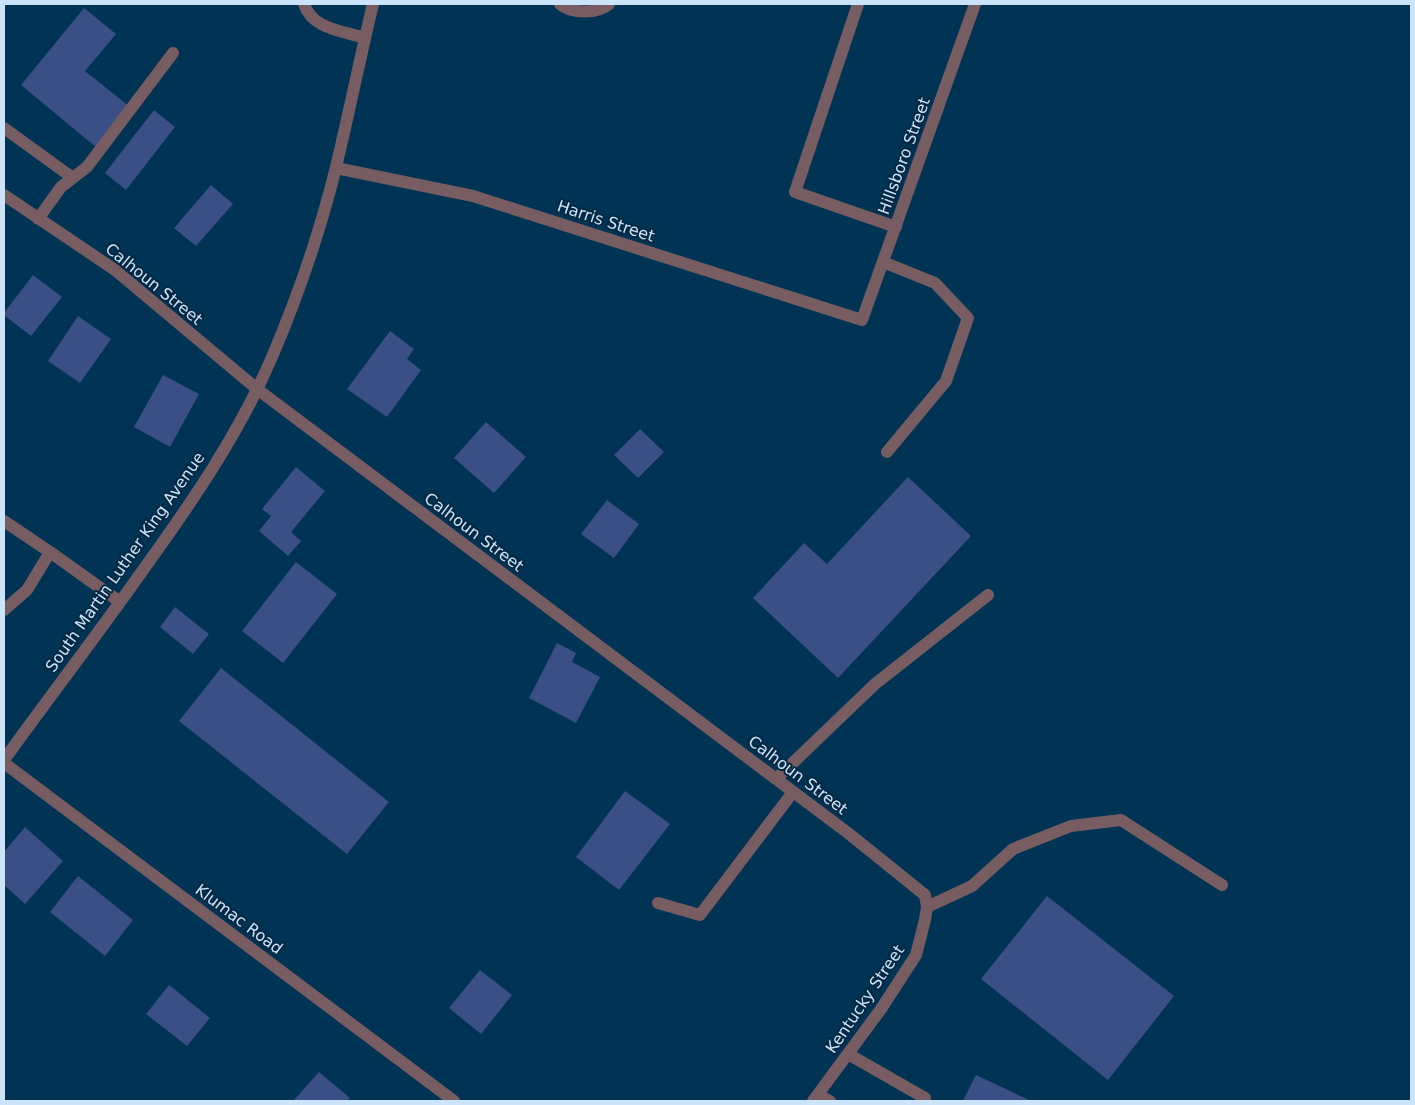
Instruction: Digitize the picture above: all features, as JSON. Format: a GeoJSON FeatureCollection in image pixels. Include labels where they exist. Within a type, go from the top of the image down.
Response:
{"type":"FeatureCollection","features":[{"type":"Feature","properties":{"kind":"street"},"geometry":{"type":"LineString","coordinates":[[304,4],[306,10],[319,24],[365,38]]}},
{"type":"Feature","properties":{"kind":"street","name":"South Martin Luther King Avenue"},"geometry":{"type":"LineString","coordinates":[[4,760],[120,602],[195,495],[241,420],[257,389],[272,357],[306,270],[336,168],[373,4]]}},
{"type":"Feature","properties":{"kind":"street"},"geometry":{"type":"LineString","coordinates":[[560,4],[563,7],[587,12],[606,7],[609,4]]}},
{"type":"Feature","properties":{"kind":"street"},"geometry":{"type":"LineString","coordinates":[[858,4],[795,192],[896,228]]}},
{"type":"Feature","properties":{"kind":"street","name":"Hillsboro Street"},"geometry":{"type":"LineString","coordinates":[[862,320],[975,4]]}},
{"type":"Feature","properties":{"kind":"street"},"geometry":{"type":"LineString","coordinates":[[38,219],[61,187],[87,168],[173,53]]}},
{"type":"Feature","properties":{"kind":"street"},"geometry":{"type":"LineString","coordinates":[[4,128],[73,178]]}},
{"type":"Feature","properties":{"kind":"street","name":"Harris Street"},"geometry":{"type":"LineString","coordinates":[[336,168],[473,196],[862,320]]}},
{"type":"Feature","properties":{"kind":"street","name":"Calhoun Street"},"geometry":{"type":"LineString","coordinates":[[4,195],[114,270],[257,389],[793,792],[926,901]]}},
{"type":"Feature","properties":{"kind":"street"},"geometry":{"type":"LineString","coordinates":[[883,262],[935,283],[968,318],[946,381],[887,452]]}},
{"type":"Feature","properties":{"kind":"street"},"geometry":{"type":"LineString","coordinates":[[4,521],[120,602]]}},
{"type":"Feature","properties":{"kind":"street"},"geometry":{"type":"LineString","coordinates":[[4,610],[27,590],[50,552]]}},
{"type":"Feature","properties":{"kind":"street"},"geometry":{"type":"LineString","coordinates":[[776,779],[875,684],[988,595]]}},
{"type":"Feature","properties":{"kind":"street","name":"Klumac Road"},"geometry":{"type":"LineString","coordinates":[[4,763],[454,1101]]}},
{"type":"Feature","properties":{"kind":"street"},"geometry":{"type":"LineString","coordinates":[[658,903],[700,914],[793,792]]}},
{"type":"Feature","properties":{"kind":"street"},"geometry":{"type":"LineString","coordinates":[[926,901],[972,886],[1013,849],[1071,826],[1121,820],[1222,885]]}},
{"type":"Feature","properties":{"kind":"street","name":"Kentucky Street"},"geometry":{"type":"LineString","coordinates":[[815,1098],[881,1009],[916,955],[922,936],[926,901]]}},
{"type":"Feature","properties":{"kind":"street"},"geometry":{"type":"LineString","coordinates":[[848,1054],[925,1098]]}},
{"type":"Feature","properties":{"kind":"street"},"geometry":{"type":"LineString","coordinates":[[815,1098],[830,1101]]}},
{"type":"Feature","properties":{"kind":"building"},"geometry":{"type":"Polygon","coordinates":[[[84,8],[116,34],[85,71],[130,107],[97,148],[21,85],[84,8]]]}},
{"type":"Feature","properties":{"kind":"building"},"geometry":{"type":"Polygon","coordinates":[[[154,110],[175,127],[126,190],[105,173],[154,110]]]}},
{"type":"Feature","properties":{"kind":"building"},"geometry":{"type":"Polygon","coordinates":[[[211,185],[233,204],[196,246],[174,228],[211,185]]]}},
{"type":"Feature","properties":{"kind":"building"},"geometry":{"type":"Polygon","coordinates":[[[33,275],[62,297],[31,336],[4,315],[4,313],[33,275]]]}},
{"type":"Feature","properties":{"kind":"building"},"geometry":{"type":"Polygon","coordinates":[[[78,316],[111,339],[80,383],[48,361],[78,316]]]}},
{"type":"Feature","properties":{"kind":"building"},"geometry":{"type":"Polygon","coordinates":[[[390,331],[414,349],[407,359],[421,370],[387,417],[347,389],[390,331]]]}},
{"type":"Feature","properties":{"kind":"building"},"geometry":{"type":"Polygon","coordinates":[[[163,375],[199,394],[170,447],[134,427],[163,375]]]}},
{"type":"Feature","properties":{"kind":"building"},"geometry":{"type":"Polygon","coordinates":[[[486,422],[526,457],[494,493],[454,458],[486,422]]]}},
{"type":"Feature","properties":{"kind":"building"},"geometry":{"type":"Polygon","coordinates":[[[640,429],[664,452],[638,478],[614,455],[640,429]]]}},
{"type":"Feature","properties":{"kind":"building"},"geometry":{"type":"Polygon","coordinates":[[[296,467],[325,491],[291,532],[301,541],[288,556],[259,531],[271,516],[262,509],[296,467]]]}},
{"type":"Feature","properties":{"kind":"building"},"geometry":{"type":"Polygon","coordinates":[[[908,477],[971,536],[838,678],[753,598],[804,543],[827,564],[908,477]]]}},
{"type":"Feature","properties":{"kind":"building"},"geometry":{"type":"Polygon","coordinates":[[[607,500],[639,524],[614,558],[581,534],[607,500]]]}},
{"type":"Feature","properties":{"kind":"building"},"geometry":{"type":"Polygon","coordinates":[[[296,562],[337,594],[283,663],[242,631],[296,562]]]}},
{"type":"Feature","properties":{"kind":"building"},"geometry":{"type":"Polygon","coordinates":[[[175,607],[209,634],[193,654],[160,627],[175,607]]]}},
{"type":"Feature","properties":{"kind":"building"},"geometry":{"type":"Polygon","coordinates":[[[557,643],[576,653],[572,662],[600,677],[576,723],[529,698],[557,643]]]}},
{"type":"Feature","properties":{"kind":"building"},"geometry":{"type":"Polygon","coordinates":[[[221,668],[389,802],[347,854],[179,721],[221,668]]]}},
{"type":"Feature","properties":{"kind":"building"},"geometry":{"type":"Polygon","coordinates":[[[625,791],[670,824],[619,890],[576,857],[625,791]]]}},
{"type":"Feature","properties":{"kind":"building"},"geometry":{"type":"Polygon","coordinates":[[[25,827],[63,861],[25,904],[4,885],[4,852],[25,827]]]}},
{"type":"Feature","properties":{"kind":"building"},"geometry":{"type":"Polygon","coordinates":[[[78,876],[133,920],[105,956],[50,912],[78,876]]]}},
{"type":"Feature","properties":{"kind":"building"},"geometry":{"type":"Polygon","coordinates":[[[1047,896],[1174,996],[1108,1080],[981,979],[1047,896]]]}},
{"type":"Feature","properties":{"kind":"building"},"geometry":{"type":"Polygon","coordinates":[[[480,970],[512,995],[481,1034],[449,1008],[480,970]]]}},
{"type":"Feature","properties":{"kind":"building"},"geometry":{"type":"Polygon","coordinates":[[[169,985],[210,1018],[187,1046],[146,1014],[169,985]]]}},
{"type":"Feature","properties":{"kind":"building"},"geometry":{"type":"Polygon","coordinates":[[[319,1072],[350,1098],[347,1101],[293,1101],[319,1072]]]}},
{"type":"Feature","properties":{"kind":"building"},"geometry":{"type":"Polygon","coordinates":[[[976,1075],[1031,1101],[963,1101],[976,1075]]]}}]}
